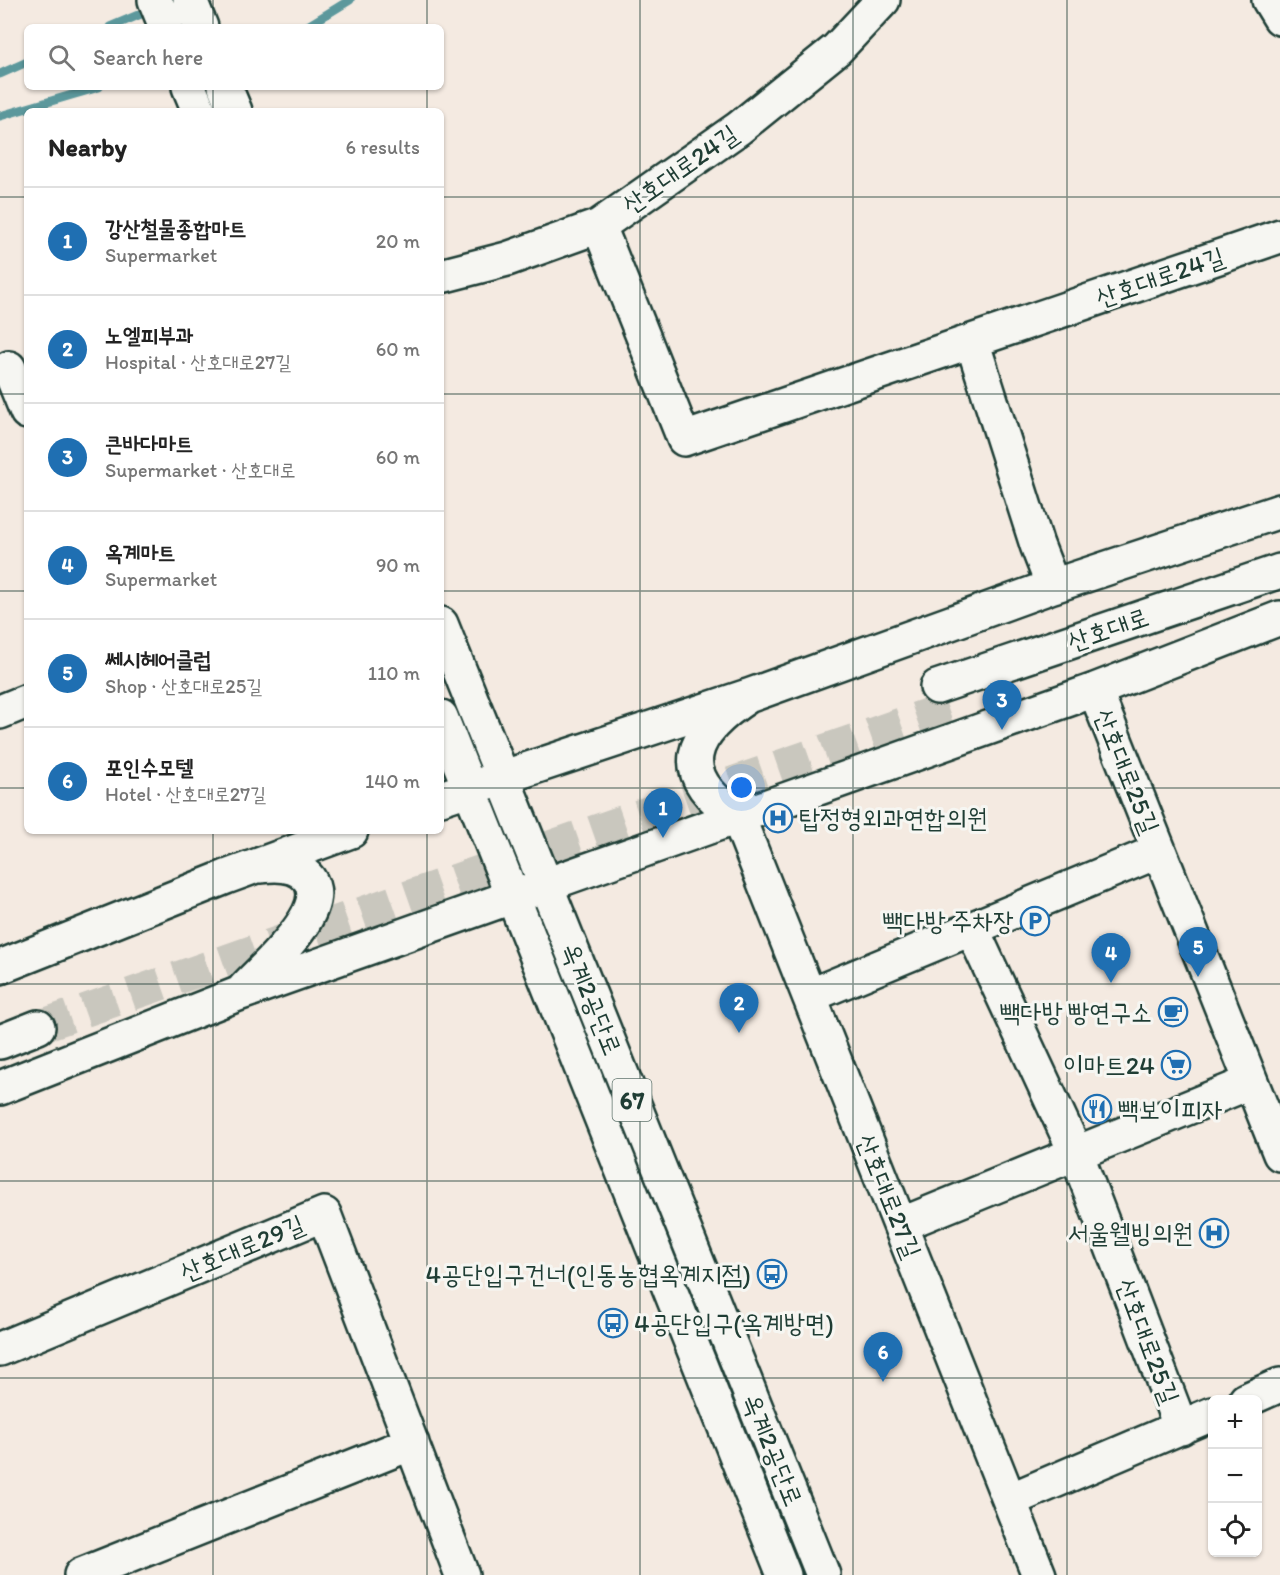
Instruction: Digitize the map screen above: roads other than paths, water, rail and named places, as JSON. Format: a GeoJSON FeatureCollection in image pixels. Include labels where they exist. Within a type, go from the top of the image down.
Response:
{"type":"FeatureCollection","features":[{"type":"Feature","properties":{"kind":"street"},"geometry":{"type":"LineString","coordinates":[[155,0],[165,24]]}},
{"type":"Feature","properties":{"kind":"street"},"geometry":{"type":"LineString","coordinates":[[190,0],[200,24]]}},
{"type":"Feature","properties":{"kind":"street","name":"산호대로24길"},"geometry":{"type":"LineString","coordinates":[[444,275],[507,259],[599,226],[739,128],[837,49],[883,0]]}},
{"type":"Feature","properties":{"kind":"street"},"geometry":{"type":"LineString","coordinates":[[1269,0],[1280,18]]}},
{"type":"Feature","properties":{"kind":"street"},"geometry":{"type":"LineString","coordinates":[[190,90],[198,108]]}},
{"type":"Feature","properties":{"kind":"street"},"geometry":{"type":"LineString","coordinates":[[226,90],[234,108]]}},
{"type":"Feature","properties":{"kind":"street","name":"산호대로24길"},"geometry":{"type":"LineString","coordinates":[[599,226],[684,439],[1280,236]]}},
{"type":"Feature","properties":{"kind":"street"},"geometry":{"type":"LineString","coordinates":[[972,341],[1037,545],[1053,586]]}},
{"type":"Feature","properties":{"kind":"street"},"geometry":{"type":"LineString","coordinates":[[12,367],[24,403]]}},
{"type":"Feature","properties":{"kind":"street"},"geometry":{"type":"LineString","coordinates":[[455,792],[748,696],[1053,586],[1280,511]]}},
{"type":"Feature","properties":{"kind":"street","name":"산호대로"},"geometry":{"type":"LineString","coordinates":[[1280,571],[943,697],[1280,595]]}},
{"type":"Feature","properties":{"kind":"street"},"geometry":{"type":"LineString","coordinates":[[0,1088],[238,994],[1095,690],[1280,618]]}},
{"type":"Feature","properties":{"kind":"street","name":"옥계2공단로"},"geometry":{"type":"LineString","coordinates":[[444,631],[823,1575]]}},
{"type":"Feature","properties":{"kind":"street","name":"산호대로25길"},"geometry":{"type":"LineString","coordinates":[[1095,690],[1280,1154]]}},
{"type":"Feature","properties":{"kind":"street"},"geometry":{"type":"LineString","coordinates":[[738,817],[711,795],[702,784],[694,764],[701,739],[711,725],[727,709],[748,696]]}},
{"type":"Feature","properties":{"kind":"street"},"geometry":{"type":"LineString","coordinates":[[0,712],[24,702]]}},
{"type":"Feature","properties":{"kind":"street","name":"옥계2공단로"},"geometry":{"type":"LineString","coordinates":[[444,733],[455,792],[513,897],[784,1575]]}},
{"type":"Feature","properties":{"kind":"street","name":"산호대로27길"},"geometry":{"type":"LineString","coordinates":[[738,817],[1040,1575]]}},
{"type":"Feature","properties":{"kind":"street"},"geometry":{"type":"LineString","coordinates":[[0,967],[255,866],[343,834]]}},
{"type":"Feature","properties":{"kind":"street","name":"산호대로25길"},"geometry":{"type":"LineString","coordinates":[[809,996],[1159,851]]}},
{"type":"Feature","properties":{"kind":"street"},"geometry":{"type":"LineString","coordinates":[[238,994],[301,928],[314,902],[313,885],[302,872],[276,864],[255,866]]}},
{"type":"Feature","properties":{"kind":"street","name":"산호대로25길"},"geometry":{"type":"LineString","coordinates":[[972,929],[1076,1153],[1181,1428]]}},
{"type":"Feature","properties":{"kind":"street"},"geometry":{"type":"LineString","coordinates":[[0,1042],[22,1018]]}},
{"type":"Feature","properties":{"kind":"street"},"geometry":{"type":"LineString","coordinates":[[900,1225],[1251,1082]]}},
{"type":"Feature","properties":{"kind":"street","name":"산호대로29길"},"geometry":{"type":"LineString","coordinates":[[0,1349],[324,1214],[462,1575]]}},
{"type":"Feature","properties":{"kind":"street"},"geometry":{"type":"LineString","coordinates":[[1257,1395],[1280,1385]]}},
{"type":"Feature","properties":{"kind":"street","name":"산호대로25길"},"geometry":{"type":"LineString","coordinates":[[1010,1500],[1208,1416]]}},
{"type":"Feature","properties":{"kind":"street"},"geometry":{"type":"LineString","coordinates":[[81,1575],[412,1443]]}},
{"type":"Feature","properties":{"kind":"waterway"},"geometry":{"type":"LineString","coordinates":[[117,24],[174,0]]}},
{"type":"Feature","properties":{"kind":"waterway"},"geometry":{"type":"LineString","coordinates":[[311,24],[350,0]]}},
{"type":"Feature","properties":{"kind":"waterway"},"geometry":{"type":"LineString","coordinates":[[0,74],[24,63]]}},
{"type":"Feature","properties":{"kind":"waterway"},"geometry":{"type":"LineString","coordinates":[[27,108],[89,90]]}},
{"type":"Feature","properties":{"kind":"waterway"},"geometry":{"type":"LineString","coordinates":[[0,116],[24,109]]}},
{"type":"Feature","properties":{"kind":"tunnel"},"geometry":{"type":"LineString","coordinates":[[38,1027],[949,707]]}},
{"type":"Feature","properties":{"kind":"place","name":"큰바다마트"},"geometry":{"type":"Point","coordinates":[1002,730]}},
{"type":"Feature","properties":{"kind":"place","name":"탑정형외과연합의원"},"geometry":{"type":"Point","coordinates":[778,818]}},
{"type":"Feature","properties":{"kind":"place","name":"강산철물종합마트"},"geometry":{"type":"Point","coordinates":[663,838]}},
{"type":"Feature","properties":{"kind":"place","name":"빽다방 주차장"},"geometry":{"type":"Point","coordinates":[1035,921]}},
{"type":"Feature","properties":{"kind":"place","name":"쎄시헤어클럽"},"geometry":{"type":"Point","coordinates":[1198,977]}},
{"type":"Feature","properties":{"kind":"place","name":"옥계마트"},"geometry":{"type":"Point","coordinates":[1111,983]}},
{"type":"Feature","properties":{"kind":"place","name":"빽다방 빵연구소"},"geometry":{"type":"Point","coordinates":[1173,1012]}},
{"type":"Feature","properties":{"kind":"place","name":"노엘피부과"},"geometry":{"type":"Point","coordinates":[739,1033]}},
{"type":"Feature","properties":{"kind":"place","name":"이마트24"},"geometry":{"type":"Point","coordinates":[1176,1065]}},
{"type":"Feature","properties":{"kind":"place","name":"빽보이피자"},"geometry":{"type":"Point","coordinates":[1097,1109]}},
{"type":"Feature","properties":{"kind":"place","name":"서울웰빙의원"},"geometry":{"type":"Point","coordinates":[1214,1233]}},
{"type":"Feature","properties":{"kind":"place","name":"4공단입구건너(인동농협옥계지점)"},"geometry":{"type":"Point","coordinates":[772,1274]}},
{"type":"Feature","properties":{"kind":"place","name":"4공단입구(옥계방면)"},"geometry":{"type":"Point","coordinates":[613,1323]}},
{"type":"Feature","properties":{"kind":"place","name":"포인수모텔"},"geometry":{"type":"Point","coordinates":[883,1382]}}]}
